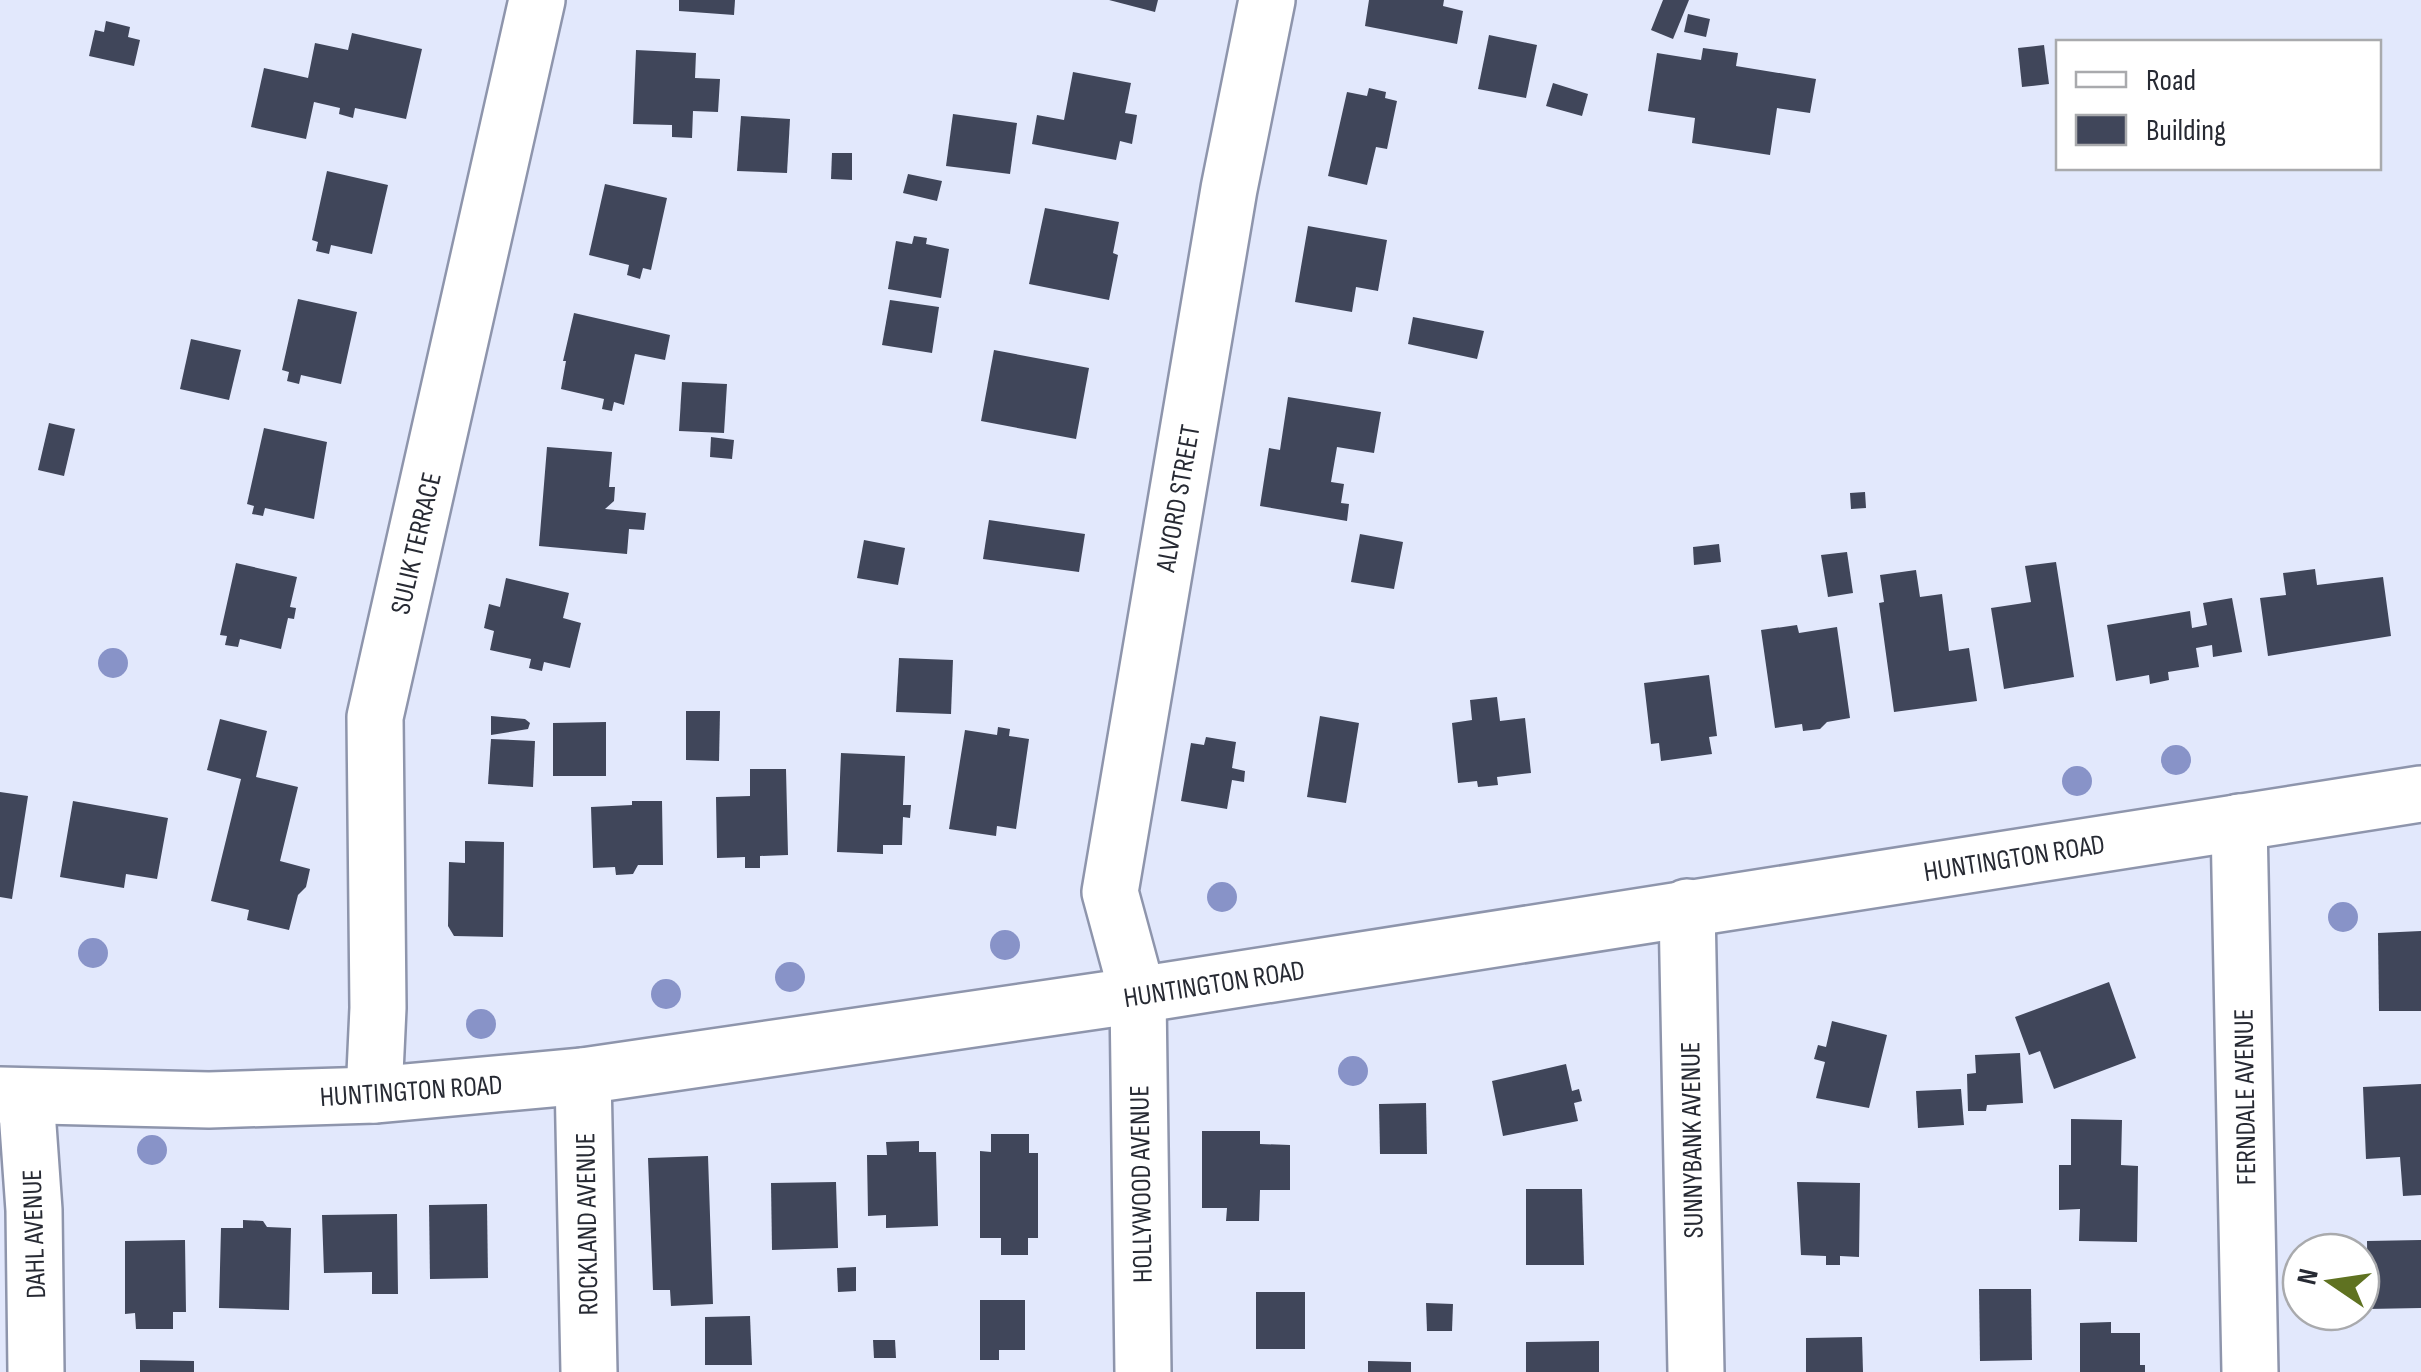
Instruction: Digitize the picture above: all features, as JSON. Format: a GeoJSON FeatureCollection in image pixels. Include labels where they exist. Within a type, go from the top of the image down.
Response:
{"type":"FeatureCollection","features":[{"type":"Feature","properties":{"kind":"street","name":"SULIK TERRACE"},"geometry":{"type":"LineString","coordinates":[[374,1095],[378,1008],[375,717],[537,0]]}},
{"type":"Feature","properties":{"kind":"street","name":"ALVORD STREET"},"geometry":{"type":"LineString","coordinates":[[1138,995],[1110,892],[1229,189],[1267,0]]}},
{"type":"Feature","properties":{"kind":"street","name":"HUNTINGTON ROAD"},"geometry":{"type":"LineString","coordinates":[[13,1096],[210,1100],[374,1095],[583,1076],[1138,995],[2421,794]]}},
{"type":"Feature","properties":{"kind":"street","name":"FERNDALE AVENUE"},"geometry":{"type":"LineString","coordinates":[[2239,822],[2250,1372]]}},
{"type":"Feature","properties":{"kind":"street","name":"SUNNYBANK AVENUE"},"geometry":{"type":"LineString","coordinates":[[1686,907],[1696,1372]]}},
{"type":"Feature","properties":{"kind":"street","name":"HOLLYWOOD AVENUE"},"geometry":{"type":"LineString","coordinates":[[1138,995],[1143,1372]]}},
{"type":"Feature","properties":{"kind":"street","name":"ROCKLAND AVENUE"},"geometry":{"type":"LineString","coordinates":[[583,1076],[589,1372]]}},
{"type":"Feature","properties":{"kind":"street","name":"DAHL AVENUE"},"geometry":{"type":"LineString","coordinates":[[13,1096],[34,1210],[36,1372]]}},
{"type":"Feature","properties":{"kind":"building"},"geometry":{"type":"Polygon","coordinates":[[[679,0],[735,0],[734,15],[679,11],[679,0]]]}},
{"type":"Feature","properties":{"kind":"building"},"geometry":{"type":"Polygon","coordinates":[[[1109,0],[1158,0],[1155,12],[1109,0]]]}},
{"type":"Feature","properties":{"kind":"building"},"geometry":{"type":"Polygon","coordinates":[[[1369,0],[1444,0],[1443,6],[1463,11],[1457,44],[1365,26],[1369,0]]]}},
{"type":"Feature","properties":{"kind":"building"},"geometry":{"type":"Polygon","coordinates":[[[1663,0],[1689,0],[1673,39],[1651,30],[1663,0]]]}},
{"type":"Feature","properties":{"kind":"building"},"geometry":{"type":"Polygon","coordinates":[[[1688,14],[1710,19],[1706,37],[1684,32],[1688,14]]]}},
{"type":"Feature","properties":{"kind":"building"},"geometry":{"type":"Polygon","coordinates":[[[106,21],[130,27],[128,37],[140,40],[134,66],[89,56],[95,30],[104,32],[106,21]]]}},
{"type":"Feature","properties":{"kind":"building"},"geometry":{"type":"Polygon","coordinates":[[[352,33],[422,49],[406,119],[355,108],[353,118],[339,114],[340,108],[314,102],[306,139],[251,127],[264,68],[308,78],[315,43],[348,50],[352,33]]]}},
{"type":"Feature","properties":{"kind":"building"},"geometry":{"type":"Polygon","coordinates":[[[1489,35],[1537,45],[1526,98],[1478,89],[1489,35]]]}},
{"type":"Feature","properties":{"kind":"building"},"geometry":{"type":"Polygon","coordinates":[[[2044,45],[2049,84],[2022,87],[2018,48],[2044,45]]]}},
{"type":"Feature","properties":{"kind":"building"},"geometry":{"type":"Polygon","coordinates":[[[1703,48],[1738,53],[1736,66],[1816,79],[1810,113],[1777,108],[1770,155],[1692,143],[1695,118],[1648,111],[1657,53],[1701,60],[1703,48]]]}},
{"type":"Feature","properties":{"kind":"building"},"geometry":{"type":"Polygon","coordinates":[[[636,50],[696,53],[695,78],[720,79],[718,112],[693,111],[692,138],[672,137],[672,125],[633,124],[636,50]]]}},
{"type":"Feature","properties":{"kind":"building"},"geometry":{"type":"Polygon","coordinates":[[[1073,72],[1131,83],[1125,113],[1137,115],[1132,144],[1120,141],[1116,160],[1032,144],[1037,115],[1064,120],[1073,72]]]}},
{"type":"Feature","properties":{"kind":"building"},"geometry":{"type":"Polygon","coordinates":[[[1553,83],[1588,94],[1582,116],[1546,106],[1553,83]]]}},
{"type":"Feature","properties":{"kind":"building"},"geometry":{"type":"Polygon","coordinates":[[[1369,88],[1386,92],[1385,98],[1397,101],[1387,149],[1376,147],[1367,185],[1328,176],[1347,92],[1367,96],[1369,88]]]}},
{"type":"Feature","properties":{"kind":"building"},"geometry":{"type":"Polygon","coordinates":[[[953,114],[1017,123],[1010,174],[946,166],[953,114]]]}},
{"type":"Feature","properties":{"kind":"building"},"geometry":{"type":"Polygon","coordinates":[[[741,116],[790,119],[787,173],[737,171],[741,116]]]}},
{"type":"Feature","properties":{"kind":"building"},"geometry":{"type":"Polygon","coordinates":[[[832,153],[852,153],[852,180],[831,179],[832,153]]]}},
{"type":"Feature","properties":{"kind":"building"},"geometry":{"type":"Polygon","coordinates":[[[327,171],[388,185],[372,254],[331,245],[329,254],[316,251],[318,242],[312,240],[327,171]]]}},
{"type":"Feature","properties":{"kind":"building"},"geometry":{"type":"Polygon","coordinates":[[[908,174],[942,181],[937,201],[903,193],[908,174]]]}},
{"type":"Feature","properties":{"kind":"building"},"geometry":{"type":"Polygon","coordinates":[[[605,184],[667,198],[651,270],[643,268],[640,279],[627,275],[629,265],[589,255],[605,184]]]}},
{"type":"Feature","properties":{"kind":"building"},"geometry":{"type":"Polygon","coordinates":[[[1045,208],[1119,222],[1113,253],[1118,255],[1109,300],[1029,284],[1045,208]]]}},
{"type":"Feature","properties":{"kind":"building"},"geometry":{"type":"Polygon","coordinates":[[[1308,226],[1387,240],[1378,291],[1356,287],[1352,312],[1295,302],[1308,226]]]}},
{"type":"Feature","properties":{"kind":"building"},"geometry":{"type":"Polygon","coordinates":[[[914,236],[927,238],[926,244],[949,249],[941,298],[888,289],[896,241],[912,244],[914,236]]]}},
{"type":"Feature","properties":{"kind":"building"},"geometry":{"type":"Polygon","coordinates":[[[298,299],[357,312],[341,384],[301,375],[299,384],[287,381],[289,372],[282,370],[298,299]]]}},
{"type":"Feature","properties":{"kind":"building"},"geometry":{"type":"Polygon","coordinates":[[[890,300],[939,307],[932,353],[882,345],[890,300]]]}},
{"type":"Feature","properties":{"kind":"building"},"geometry":{"type":"Polygon","coordinates":[[[574,313],[670,335],[665,360],[635,354],[624,405],[614,402],[612,411],[602,409],[604,399],[561,389],[574,313]]]}},
{"type":"Feature","properties":{"kind":"building"},"geometry":{"type":"Polygon","coordinates":[[[1413,317],[1484,331],[1477,359],[1408,344],[1413,317]]]}},
{"type":"Feature","properties":{"kind":"building"},"geometry":{"type":"Polygon","coordinates":[[[191,339],[241,350],[229,400],[180,389],[191,339]]]}},
{"type":"Feature","properties":{"kind":"building"},"geometry":{"type":"Polygon","coordinates":[[[994,350],[1089,368],[1076,439],[981,421],[994,350]]]}},
{"type":"Feature","properties":{"kind":"building"},"geometry":{"type":"Polygon","coordinates":[[[682,382],[727,384],[724,433],[679,431],[682,382]]]}},
{"type":"Feature","properties":{"kind":"building"},"geometry":{"type":"Polygon","coordinates":[[[1288,397],[1381,412],[1374,453],[1337,447],[1331,482],[1344,484],[1341,503],[1349,504],[1347,521],[1260,506],[1269,448],[1280,450],[1288,397]]]}},
{"type":"Feature","properties":{"kind":"building"},"geometry":{"type":"Polygon","coordinates":[[[49,423],[75,429],[64,476],[38,470],[49,423]]]}},
{"type":"Feature","properties":{"kind":"building"},"geometry":{"type":"Polygon","coordinates":[[[264,428],[327,442],[314,519],[265,508],[263,516],[252,514],[254,506],[247,504],[264,428]]]}},
{"type":"Feature","properties":{"kind":"building"},"geometry":{"type":"Polygon","coordinates":[[[711,437],[734,440],[732,459],[710,457],[711,437]]]}},
{"type":"Feature","properties":{"kind":"building"},"geometry":{"type":"Polygon","coordinates":[[[547,447],[612,452],[609,487],[615,487],[614,501],[605,509],[646,513],[644,530],[629,529],[627,554],[539,546],[547,447]]]}},
{"type":"Feature","properties":{"kind":"building"},"geometry":{"type":"Polygon","coordinates":[[[1865,492],[1866,508],[1851,509],[1850,493],[1865,492]]]}},
{"type":"Feature","properties":{"kind":"building"},"geometry":{"type":"Polygon","coordinates":[[[989,520],[1085,534],[1079,572],[983,559],[989,520]]]}},
{"type":"Feature","properties":{"kind":"building"},"geometry":{"type":"Polygon","coordinates":[[[1360,534],[1403,542],[1394,589],[1351,582],[1360,534]]]}},
{"type":"Feature","properties":{"kind":"building"},"geometry":{"type":"Polygon","coordinates":[[[864,540],[905,548],[898,585],[857,578],[864,540]]]}},
{"type":"Feature","properties":{"kind":"building"},"geometry":{"type":"Polygon","coordinates":[[[1719,544],[1721,562],[1694,565],[1693,547],[1719,544]]]}},
{"type":"Feature","properties":{"kind":"building"},"geometry":{"type":"Polygon","coordinates":[[[1847,552],[1853,593],[1828,597],[1821,555],[1847,552]]]}},
{"type":"Feature","properties":{"kind":"building"},"geometry":{"type":"Polygon","coordinates":[[[2056,562],[2074,677],[2004,689],[1991,608],[2031,602],[2025,566],[2056,562]]]}},
{"type":"Feature","properties":{"kind":"building"},"geometry":{"type":"Polygon","coordinates":[[[236,563],[297,577],[290,607],[296,608],[294,619],[288,618],[281,649],[240,639],[238,647],[225,645],[227,636],[220,635],[236,563]]]}},
{"type":"Feature","properties":{"kind":"building"},"geometry":{"type":"Polygon","coordinates":[[[2315,569],[2317,585],[2383,577],[2391,636],[2268,656],[2260,598],[2286,595],[2283,573],[2315,569]]]}},
{"type":"Feature","properties":{"kind":"building"},"geometry":{"type":"Polygon","coordinates":[[[1916,570],[1920,597],[1942,594],[1949,651],[1969,648],[1977,701],[1894,712],[1879,603],[1884,602],[1880,575],[1916,570]]]}},
{"type":"Feature","properties":{"kind":"building"},"geometry":{"type":"Polygon","coordinates":[[[506,578],[569,593],[563,618],[581,623],[570,668],[544,662],[542,671],[529,668],[531,659],[490,650],[494,631],[484,628],[489,604],[500,607],[506,578]]]}},
{"type":"Feature","properties":{"kind":"building"},"geometry":{"type":"Polygon","coordinates":[[[2232,598],[2242,652],[2213,657],[2212,645],[2196,648],[2199,667],[2168,672],[2169,680],[2150,684],[2149,675],[2116,681],[2107,625],[2190,611],[2192,628],[2207,625],[2203,603],[2232,598]]]}},
{"type":"Feature","properties":{"kind":"building"},"geometry":{"type":"Polygon","coordinates":[[[1797,625],[1799,633],[1837,627],[1850,718],[1827,722],[1820,729],[1803,731],[1802,724],[1775,728],[1761,630],[1797,625]]]}},
{"type":"Feature","properties":{"kind":"building"},"geometry":{"type":"Polygon","coordinates":[[[899,658],[953,660],[951,714],[896,712],[899,658]]]}},
{"type":"Feature","properties":{"kind":"building"},"geometry":{"type":"Polygon","coordinates":[[[1709,675],[1717,736],[1709,737],[1712,754],[1661,761],[1659,743],[1651,744],[1644,683],[1709,675]]]}},
{"type":"Feature","properties":{"kind":"building"},"geometry":{"type":"Polygon","coordinates":[[[1497,697],[1500,721],[1525,718],[1531,773],[1497,777],[1498,785],[1458,783],[1452,723],[1472,720],[1470,700],[1497,697]]]}},
{"type":"Feature","properties":{"kind":"building"},"geometry":{"type":"Polygon","coordinates":[[[686,711],[720,711],[719,761],[686,760],[686,711]]]}},
{"type":"Feature","properties":{"kind":"building"},"geometry":{"type":"Polygon","coordinates":[[[491,716],[525,719],[530,723],[528,729],[491,735],[491,716]]]}},
{"type":"Feature","properties":{"kind":"building"},"geometry":{"type":"Polygon","coordinates":[[[1320,716],[1359,723],[1346,803],[1307,797],[1320,716]]]}},
{"type":"Feature","properties":{"kind":"building"},"geometry":{"type":"Polygon","coordinates":[[[220,719],[267,731],[256,777],[298,787],[280,861],[310,869],[289,930],[247,920],[249,910],[211,901],[241,779],[207,770],[220,719]]]}},
{"type":"Feature","properties":{"kind":"building"},"geometry":{"type":"Polygon","coordinates":[[[606,722],[606,776],[553,776],[553,723],[606,722]]]}},
{"type":"Feature","properties":{"kind":"building"},"geometry":{"type":"Polygon","coordinates":[[[998,727],[1010,729],[1009,736],[1029,739],[1016,829],[997,826],[996,836],[949,829],[965,730],[997,735],[998,727]]]}},
{"type":"Feature","properties":{"kind":"building"},"geometry":{"type":"Polygon","coordinates":[[[1206,737],[1236,742],[1232,768],[1245,771],[1244,782],[1232,780],[1227,809],[1181,801],[1191,743],[1204,745],[1206,737]]]}},
{"type":"Feature","properties":{"kind":"building"},"geometry":{"type":"Polygon","coordinates":[[[491,739],[535,741],[533,787],[488,784],[491,739]]]}},
{"type":"Feature","properties":{"kind":"building"},"geometry":{"type":"Polygon","coordinates":[[[841,753],[905,756],[903,805],[911,805],[910,818],[903,817],[902,845],[883,845],[883,854],[837,852],[841,753]]]}},
{"type":"Feature","properties":{"kind":"building"},"geometry":{"type":"Polygon","coordinates":[[[750,769],[786,769],[788,855],[760,856],[760,868],[745,868],[745,857],[717,858],[716,797],[750,796],[750,769]]]}},
{"type":"Feature","properties":{"kind":"building"},"geometry":{"type":"Polygon","coordinates":[[[0,792],[28,796],[12,899],[0,897],[0,792]]]}},
{"type":"Feature","properties":{"kind":"building"},"geometry":{"type":"Polygon","coordinates":[[[73,801],[168,818],[157,879],[126,874],[124,888],[60,877],[73,801]]]}},
{"type":"Feature","properties":{"kind":"building"},"geometry":{"type":"Polygon","coordinates":[[[632,801],[662,801],[663,865],[638,865],[633,874],[616,875],[615,867],[593,868],[591,807],[632,805],[632,801]]]}},
{"type":"Feature","properties":{"kind":"building"},"geometry":{"type":"Polygon","coordinates":[[[465,841],[504,842],[503,937],[454,936],[448,926],[449,862],[465,863],[465,841]]]}},
{"type":"Feature","properties":{"kind":"building"},"geometry":{"type":"Polygon","coordinates":[[[2421,931],[2421,1011],[2379,1011],[2378,933],[2421,931]]]}},
{"type":"Feature","properties":{"kind":"building"},"geometry":{"type":"Polygon","coordinates":[[[2109,982],[2136,1058],[2054,1089],[2040,1051],[2029,1055],[2015,1017],[2109,982]]]}},
{"type":"Feature","properties":{"kind":"building"},"geometry":{"type":"Polygon","coordinates":[[[1832,1021],[1887,1035],[1869,1108],[1816,1098],[1825,1062],[1814,1059],[1818,1045],[1826,1047],[1832,1021]]]}},
{"type":"Feature","properties":{"kind":"building"},"geometry":{"type":"Polygon","coordinates":[[[2020,1053],[2023,1103],[1987,1105],[1986,1111],[1968,1111],[1967,1074],[1976,1073],[1975,1055],[2020,1053]]]}},
{"type":"Feature","properties":{"kind":"building"},"geometry":{"type":"Polygon","coordinates":[[[1566,1064],[1572,1091],[1579,1089],[1582,1101],[1574,1103],[1578,1121],[1503,1136],[1492,1081],[1566,1064]]]}},
{"type":"Feature","properties":{"kind":"building"},"geometry":{"type":"Polygon","coordinates":[[[2421,1084],[2421,1195],[2403,1196],[2400,1157],[2366,1159],[2363,1087],[2421,1084]]]}},
{"type":"Feature","properties":{"kind":"building"},"geometry":{"type":"Polygon","coordinates":[[[1961,1089],[1964,1125],[1918,1128],[1916,1091],[1961,1089]]]}},
{"type":"Feature","properties":{"kind":"building"},"geometry":{"type":"Polygon","coordinates":[[[1426,1103],[1427,1154],[1380,1154],[1379,1104],[1426,1103]]]}},
{"type":"Feature","properties":{"kind":"building"},"geometry":{"type":"Polygon","coordinates":[[[2071,1119],[2122,1120],[2121,1165],[2138,1166],[2137,1242],[2079,1241],[2080,1209],[2059,1210],[2059,1165],[2071,1165],[2071,1119]]]}},
{"type":"Feature","properties":{"kind":"building"},"geometry":{"type":"Polygon","coordinates":[[[1202,1131],[1260,1131],[1260,1144],[1290,1145],[1290,1190],[1260,1190],[1259,1221],[1226,1221],[1227,1208],[1202,1208],[1202,1131]]]}},
{"type":"Feature","properties":{"kind":"building"},"geometry":{"type":"Polygon","coordinates":[[[991,1134],[1029,1134],[1029,1153],[1038,1153],[1038,1238],[1028,1238],[1028,1255],[1001,1255],[1001,1238],[980,1238],[980,1151],[991,1152],[991,1134]]]}},
{"type":"Feature","properties":{"kind":"building"},"geometry":{"type":"Polygon","coordinates":[[[919,1141],[919,1152],[936,1152],[938,1226],[886,1228],[886,1215],[868,1216],[867,1155],[887,1155],[886,1142],[919,1141]]]}},
{"type":"Feature","properties":{"kind":"building"},"geometry":{"type":"Polygon","coordinates":[[[708,1156],[713,1304],[671,1306],[670,1290],[653,1290],[648,1158],[708,1156]]]}},
{"type":"Feature","properties":{"kind":"building"},"geometry":{"type":"Polygon","coordinates":[[[836,1182],[838,1248],[772,1250],[771,1183],[836,1182]]]}},
{"type":"Feature","properties":{"kind":"building"},"geometry":{"type":"Polygon","coordinates":[[[1797,1182],[1860,1183],[1859,1257],[1840,1256],[1840,1265],[1826,1265],[1826,1256],[1801,1255],[1797,1182]]]}},
{"type":"Feature","properties":{"kind":"building"},"geometry":{"type":"Polygon","coordinates":[[[1526,1189],[1582,1189],[1584,1265],[1526,1265],[1526,1189]]]}},
{"type":"Feature","properties":{"kind":"building"},"geometry":{"type":"Polygon","coordinates":[[[487,1204],[488,1278],[430,1279],[429,1205],[487,1204]]]}},
{"type":"Feature","properties":{"kind":"building"},"geometry":{"type":"Polygon","coordinates":[[[397,1214],[398,1294],[372,1294],[372,1272],[324,1273],[322,1215],[397,1214]]]}},
{"type":"Feature","properties":{"kind":"building"},"geometry":{"type":"Polygon","coordinates":[[[243,1220],[291,1228],[289,1310],[219,1308],[221,1228],[243,1228],[243,1220]]]}},
{"type":"Feature","properties":{"kind":"building"},"geometry":{"type":"Polygon","coordinates":[[[185,1240],[186,1312],[173,1312],[173,1329],[136,1329],[135,1313],[125,1314],[125,1241],[185,1240]]]}},
{"type":"Feature","properties":{"kind":"building"},"geometry":{"type":"Polygon","coordinates":[[[2421,1240],[2421,1308],[2381,1309],[2381,1241],[2421,1240]]]}},
{"type":"Feature","properties":{"kind":"building"},"geometry":{"type":"Polygon","coordinates":[[[856,1267],[856,1291],[838,1292],[837,1268],[856,1267]]]}},
{"type":"Feature","properties":{"kind":"building"},"geometry":{"type":"Polygon","coordinates":[[[1979,1289],[2031,1289],[2032,1360],[1980,1361],[1979,1289]]]}},
{"type":"Feature","properties":{"kind":"building"},"geometry":{"type":"Polygon","coordinates":[[[1256,1292],[1305,1292],[1305,1349],[1256,1349],[1256,1292]]]}},
{"type":"Feature","properties":{"kind":"building"},"geometry":{"type":"Polygon","coordinates":[[[980,1300],[1025,1300],[1025,1350],[999,1350],[999,1360],[980,1360],[980,1300]]]}},
{"type":"Feature","properties":{"kind":"building"},"geometry":{"type":"Polygon","coordinates":[[[1426,1303],[1453,1304],[1452,1331],[1427,1331],[1426,1303]]]}},
{"type":"Feature","properties":{"kind":"building"},"geometry":{"type":"Polygon","coordinates":[[[750,1316],[752,1365],[705,1365],[705,1317],[750,1316]]]}},
{"type":"Feature","properties":{"kind":"building"},"geometry":{"type":"Polygon","coordinates":[[[2111,1322],[2111,1333],[2140,1333],[2140,1365],[2145,1365],[2145,1372],[2080,1372],[2080,1323],[2111,1322]]]}},
{"type":"Feature","properties":{"kind":"building"},"geometry":{"type":"Polygon","coordinates":[[[1862,1337],[1863,1372],[1806,1372],[1806,1338],[1862,1337]]]}},
{"type":"Feature","properties":{"kind":"building"},"geometry":{"type":"Polygon","coordinates":[[[873,1340],[895,1340],[896,1358],[874,1358],[873,1340]]]}},
{"type":"Feature","properties":{"kind":"building"},"geometry":{"type":"Polygon","coordinates":[[[1599,1341],[1599,1372],[1526,1372],[1526,1342],[1599,1341]]]}},
{"type":"Feature","properties":{"kind":"building"},"geometry":{"type":"Polygon","coordinates":[[[140,1360],[194,1361],[194,1372],[140,1372],[140,1360]]]}},
{"type":"Feature","properties":{"kind":"building"},"geometry":{"type":"Polygon","coordinates":[[[1368,1361],[1411,1362],[1411,1372],[1368,1372],[1368,1361]]]}}]}
